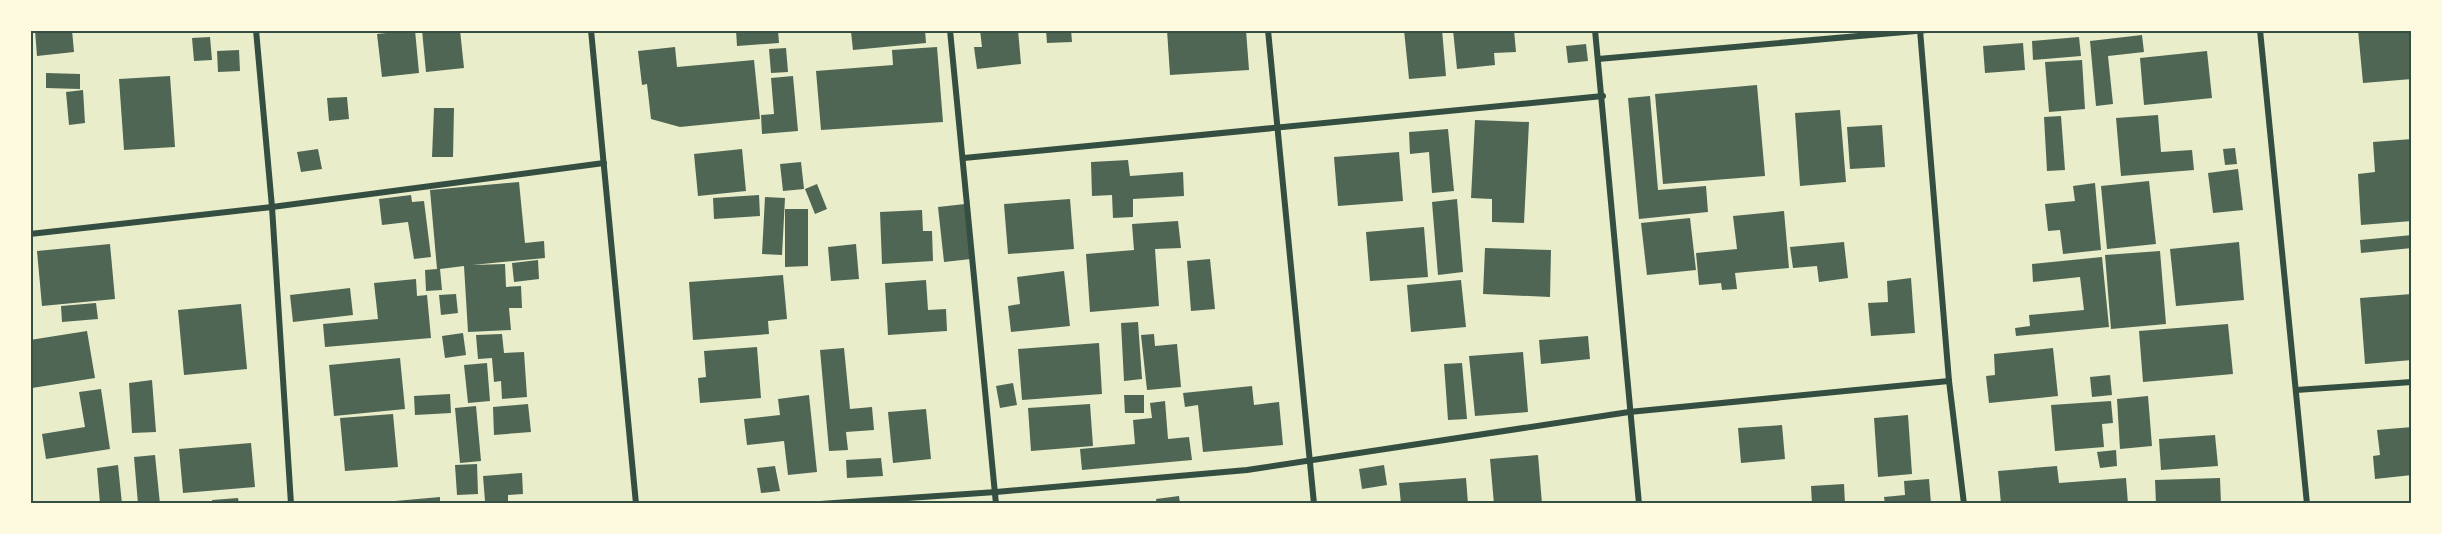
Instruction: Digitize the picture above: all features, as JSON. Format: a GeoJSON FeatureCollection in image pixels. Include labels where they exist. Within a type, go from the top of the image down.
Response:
{"type":"FeatureCollection","features":[{"type":"Feature","properties":{"kind":"street"},"geometry":{"type":"LineString","coordinates":[[256,30],[272,207],[291,504]]}},
{"type":"Feature","properties":{"kind":"street"},"geometry":{"type":"LineString","coordinates":[[591,30],[636,504]]}},
{"type":"Feature","properties":{"kind":"street"},"geometry":{"type":"LineString","coordinates":[[950,30],[996,504]]}},
{"type":"Feature","properties":{"kind":"street"},"geometry":{"type":"LineString","coordinates":[[1268,30],[1314,504]]}},
{"type":"Feature","properties":{"kind":"street"},"geometry":{"type":"LineString","coordinates":[[1595,30],[1603,96],[1639,504]]}},
{"type":"Feature","properties":{"kind":"street"},"geometry":{"type":"LineString","coordinates":[[1920,30],[1949,381],[1964,504]]}},
{"type":"Feature","properties":{"kind":"street"},"geometry":{"type":"LineString","coordinates":[[1598,59],[1927,30]]}},
{"type":"Feature","properties":{"kind":"street"},"geometry":{"type":"LineString","coordinates":[[2260,30],[2307,504]]}},
{"type":"Feature","properties":{"kind":"street"},"geometry":{"type":"LineString","coordinates":[[964,158],[1603,96]]}},
{"type":"Feature","properties":{"kind":"street"},"geometry":{"type":"LineString","coordinates":[[30,234],[272,207],[604,163]]}},
{"type":"Feature","properties":{"kind":"street"},"geometry":{"type":"LineString","coordinates":[[820,504],[996,492],[1247,470],[1629,411],[1949,381]]}},
{"type":"Feature","properties":{"kind":"street"},"geometry":{"type":"LineString","coordinates":[[2296,390],[2412,382]]}},
{"type":"Feature","properties":{"kind":"building"},"geometry":{"type":"Polygon","coordinates":[[[35,30],[72,30],[74,52],[37,56],[35,30]]]}},
{"type":"Feature","properties":{"kind":"building"},"geometry":{"type":"Polygon","coordinates":[[[415,30],[419,73],[382,77],[377,34],[415,30]]]}},
{"type":"Feature","properties":{"kind":"building"},"geometry":{"type":"Polygon","coordinates":[[[422,30],[460,30],[464,68],[426,72],[422,30]]]}},
{"type":"Feature","properties":{"kind":"building"},"geometry":{"type":"Polygon","coordinates":[[[736,30],[778,30],[779,43],[737,46],[736,30]]]}},
{"type":"Feature","properties":{"kind":"building"},"geometry":{"type":"Polygon","coordinates":[[[925,30],[926,43],[853,50],[851,32],[925,30]]]}},
{"type":"Feature","properties":{"kind":"building"},"geometry":{"type":"Polygon","coordinates":[[[980,30],[1018,30],[1021,64],[977,69],[974,47],[982,47],[980,30]]]}},
{"type":"Feature","properties":{"kind":"building"},"geometry":{"type":"Polygon","coordinates":[[[1046,30],[1071,30],[1072,42],[1047,43],[1046,30]]]}},
{"type":"Feature","properties":{"kind":"building"},"geometry":{"type":"Polygon","coordinates":[[[1167,30],[1246,30],[1249,70],[1170,75],[1167,30]]]}},
{"type":"Feature","properties":{"kind":"building"},"geometry":{"type":"Polygon","coordinates":[[[1404,30],[1442,30],[1446,76],[1409,79],[1404,30]]]}},
{"type":"Feature","properties":{"kind":"building"},"geometry":{"type":"Polygon","coordinates":[[[1453,30],[1514,30],[1516,52],[1494,53],[1495,65],[1457,69],[1453,30]]]}},
{"type":"Feature","properties":{"kind":"building"},"geometry":{"type":"Polygon","coordinates":[[[2358,30],[2412,30],[2412,79],[2363,83],[2358,30]]]}},
{"type":"Feature","properties":{"kind":"building"},"geometry":{"type":"Polygon","coordinates":[[[2142,35],[2144,52],[2108,56],[2113,104],[2096,106],[2090,41],[2142,35]]]}},
{"type":"Feature","properties":{"kind":"building"},"geometry":{"type":"Polygon","coordinates":[[[210,37],[212,60],[194,61],[192,38],[210,37]]]}},
{"type":"Feature","properties":{"kind":"building"},"geometry":{"type":"Polygon","coordinates":[[[2079,37],[2081,56],[2033,60],[2032,41],[2079,37]]]}},
{"type":"Feature","properties":{"kind":"building"},"geometry":{"type":"Polygon","coordinates":[[[2023,43],[2025,70],[1985,73],[1983,46],[2023,43]]]}},
{"type":"Feature","properties":{"kind":"building"},"geometry":{"type":"Polygon","coordinates":[[[1586,44],[1588,61],[1568,63],[1566,46],[1586,44]]]}},
{"type":"Feature","properties":{"kind":"building"},"geometry":{"type":"Polygon","coordinates":[[[675,47],[677,67],[754,60],[760,119],[680,127],[651,119],[647,84],[642,85],[638,51],[675,47]]]}},
{"type":"Feature","properties":{"kind":"building"},"geometry":{"type":"Polygon","coordinates":[[[937,47],[943,122],[821,130],[816,71],[893,65],[892,50],[937,47]]]}},
{"type":"Feature","properties":{"kind":"building"},"geometry":{"type":"Polygon","coordinates":[[[786,48],[788,72],[771,73],[769,49],[786,48]]]}},
{"type":"Feature","properties":{"kind":"building"},"geometry":{"type":"Polygon","coordinates":[[[239,50],[240,71],[218,72],[217,51],[239,50]]]}},
{"type":"Feature","properties":{"kind":"building"},"geometry":{"type":"Polygon","coordinates":[[[2207,51],[2212,98],[2144,105],[2140,58],[2207,51]]]}},
{"type":"Feature","properties":{"kind":"building"},"geometry":{"type":"Polygon","coordinates":[[[2082,60],[2085,109],[2049,112],[2045,62],[2082,60]]]}},
{"type":"Feature","properties":{"kind":"building"},"geometry":{"type":"Polygon","coordinates":[[[46,73],[80,74],[80,89],[46,88],[46,73]]]}},
{"type":"Feature","properties":{"kind":"building"},"geometry":{"type":"Polygon","coordinates":[[[170,76],[175,147],[124,150],[119,79],[170,76]]]}},
{"type":"Feature","properties":{"kind":"building"},"geometry":{"type":"Polygon","coordinates":[[[793,76],[798,131],[762,134],[761,115],[774,114],[771,78],[793,76]]]}},
{"type":"Feature","properties":{"kind":"building"},"geometry":{"type":"Polygon","coordinates":[[[1757,85],[1765,176],[1663,184],[1655,94],[1757,85]]]}},
{"type":"Feature","properties":{"kind":"building"},"geometry":{"type":"Polygon","coordinates":[[[83,90],[85,123],[69,125],[66,92],[83,90]]]}},
{"type":"Feature","properties":{"kind":"building"},"geometry":{"type":"Polygon","coordinates":[[[1650,96],[1658,190],[1706,186],[1708,212],[1639,219],[1628,98],[1650,96]]]}},
{"type":"Feature","properties":{"kind":"building"},"geometry":{"type":"Polygon","coordinates":[[[347,97],[349,119],[329,121],[327,98],[347,97]]]}},
{"type":"Feature","properties":{"kind":"building"},"geometry":{"type":"Polygon","coordinates":[[[434,108],[454,108],[453,157],[432,157],[434,108]]]}},
{"type":"Feature","properties":{"kind":"building"},"geometry":{"type":"Polygon","coordinates":[[[1840,110],[1846,182],[1800,186],[1795,113],[1840,110]]]}},
{"type":"Feature","properties":{"kind":"building"},"geometry":{"type":"Polygon","coordinates":[[[2158,115],[2161,152],[2192,150],[2194,170],[2121,176],[2116,118],[2158,115]]]}},
{"type":"Feature","properties":{"kind":"building"},"geometry":{"type":"Polygon","coordinates":[[[2061,116],[2065,170],[2047,171],[2044,117],[2061,116]]]}},
{"type":"Feature","properties":{"kind":"building"},"geometry":{"type":"Polygon","coordinates":[[[1475,120],[1529,122],[1524,223],[1492,222],[1492,199],[1471,198],[1475,120]]]}},
{"type":"Feature","properties":{"kind":"building"},"geometry":{"type":"Polygon","coordinates":[[[1882,125],[1885,167],[1850,169],[1847,127],[1882,125]]]}},
{"type":"Feature","properties":{"kind":"building"},"geometry":{"type":"Polygon","coordinates":[[[1448,129],[1454,191],[1432,193],[1429,152],[1410,154],[1409,132],[1448,129]]]}},
{"type":"Feature","properties":{"kind":"building"},"geometry":{"type":"Polygon","coordinates":[[[2412,139],[2412,221],[2361,225],[2358,174],[2375,172],[2373,142],[2412,139]]]}},
{"type":"Feature","properties":{"kind":"building"},"geometry":{"type":"Polygon","coordinates":[[[2235,148],[2237,164],[2225,165],[2223,149],[2235,148]]]}},
{"type":"Feature","properties":{"kind":"building"},"geometry":{"type":"Polygon","coordinates":[[[318,149],[322,169],[301,172],[297,152],[318,149]]]}},
{"type":"Feature","properties":{"kind":"building"},"geometry":{"type":"Polygon","coordinates":[[[742,149],[746,191],[698,196],[694,154],[742,149]]]}},
{"type":"Feature","properties":{"kind":"building"},"geometry":{"type":"Polygon","coordinates":[[[1399,152],[1403,201],[1338,206],[1334,157],[1399,152]]]}},
{"type":"Feature","properties":{"kind":"building"},"geometry":{"type":"Polygon","coordinates":[[[1128,160],[1130,176],[1183,172],[1184,196],[1133,199],[1133,217],[1113,218],[1112,195],[1092,196],[1091,162],[1128,160]]]}},
{"type":"Feature","properties":{"kind":"building"},"geometry":{"type":"Polygon","coordinates":[[[801,162],[804,189],[783,191],[780,164],[801,162]]]}},
{"type":"Feature","properties":{"kind":"building"},"geometry":{"type":"Polygon","coordinates":[[[2238,169],[2243,210],[2213,213],[2208,173],[2238,169]]]}},
{"type":"Feature","properties":{"kind":"building"},"geometry":{"type":"Polygon","coordinates":[[[2149,181],[2156,244],[2107,249],[2101,186],[2149,181]]]}},
{"type":"Feature","properties":{"kind":"building"},"geometry":{"type":"Polygon","coordinates":[[[519,182],[525,243],[544,241],[545,258],[472,265],[505,264],[506,287],[521,286],[522,308],[509,308],[511,330],[468,332],[464,266],[440,269],[442,290],[426,291],[425,270],[437,269],[430,190],[519,182]]]}},
{"type":"Feature","properties":{"kind":"building"},"geometry":{"type":"Polygon","coordinates":[[[2095,183],[2101,250],[2063,254],[2060,230],[2048,231],[2045,204],[2075,201],[2073,186],[2095,183]]]}},
{"type":"Feature","properties":{"kind":"building"},"geometry":{"type":"Polygon","coordinates":[[[817,184],[827,209],[815,214],[805,189],[817,184]]]}},
{"type":"Feature","properties":{"kind":"building"},"geometry":{"type":"Polygon","coordinates":[[[411,195],[412,202],[424,201],[431,257],[414,259],[408,222],[382,225],[379,199],[411,195]]]}},
{"type":"Feature","properties":{"kind":"building"},"geometry":{"type":"Polygon","coordinates":[[[759,195],[760,216],[714,219],[713,198],[759,195]]]}},
{"type":"Feature","properties":{"kind":"building"},"geometry":{"type":"Polygon","coordinates":[[[765,197],[785,198],[782,255],[762,254],[765,197]]]}},
{"type":"Feature","properties":{"kind":"building"},"geometry":{"type":"Polygon","coordinates":[[[1070,199],[1074,249],[1008,254],[1004,204],[1070,199]]]}},
{"type":"Feature","properties":{"kind":"building"},"geometry":{"type":"Polygon","coordinates":[[[1457,199],[1463,272],[1438,275],[1432,202],[1457,199]]]}},
{"type":"Feature","properties":{"kind":"building"},"geometry":{"type":"Polygon","coordinates":[[[965,204],[971,259],[944,262],[938,207],[965,204]]]}},
{"type":"Feature","properties":{"kind":"building"},"geometry":{"type":"Polygon","coordinates":[[[785,209],[808,209],[808,266],[785,267],[785,209]]]}},
{"type":"Feature","properties":{"kind":"building"},"geometry":{"type":"Polygon","coordinates":[[[922,210],[923,231],[932,231],[933,261],[882,264],[880,212],[922,210]]]}},
{"type":"Feature","properties":{"kind":"building"},"geometry":{"type":"Polygon","coordinates":[[[1784,211],[1789,268],[1735,273],[1737,289],[1722,290],[1721,283],[1699,285],[1696,253],[1737,249],[1733,216],[1784,211]]]}},
{"type":"Feature","properties":{"kind":"building"},"geometry":{"type":"Polygon","coordinates":[[[1690,218],[1696,270],[1647,275],[1641,223],[1690,218]]]}},
{"type":"Feature","properties":{"kind":"building"},"geometry":{"type":"Polygon","coordinates":[[[1178,221],[1181,248],[1155,249],[1159,306],[1090,312],[1086,254],[1134,250],[1132,224],[1178,221]]]}},
{"type":"Feature","properties":{"kind":"building"},"geometry":{"type":"Polygon","coordinates":[[[1424,227],[1428,277],[1370,281],[1366,232],[1424,227]]]}},
{"type":"Feature","properties":{"kind":"building"},"geometry":{"type":"Polygon","coordinates":[[[2412,235],[2412,248],[2361,253],[2360,240],[2412,235]]]}},
{"type":"Feature","properties":{"kind":"building"},"geometry":{"type":"Polygon","coordinates":[[[1844,242],[1848,278],[1819,282],[1817,266],[1793,268],[1790,247],[1844,242]]]}},
{"type":"Feature","properties":{"kind":"building"},"geometry":{"type":"Polygon","coordinates":[[[2239,242],[2244,300],[2176,306],[2170,249],[2239,242]]]}},
{"type":"Feature","properties":{"kind":"building"},"geometry":{"type":"Polygon","coordinates":[[[110,244],[115,299],[42,306],[37,251],[110,244]]]}},
{"type":"Feature","properties":{"kind":"building"},"geometry":{"type":"Polygon","coordinates":[[[856,244],[859,279],[831,281],[828,247],[856,244]]]}},
{"type":"Feature","properties":{"kind":"building"},"geometry":{"type":"Polygon","coordinates":[[[1485,248],[1551,250],[1550,297],[1483,294],[1485,248]]]}},
{"type":"Feature","properties":{"kind":"building"},"geometry":{"type":"Polygon","coordinates":[[[2160,251],[2166,324],[2111,329],[2105,255],[2160,251]]]}},
{"type":"Feature","properties":{"kind":"building"},"geometry":{"type":"Polygon","coordinates":[[[2102,257],[2109,327],[2016,336],[2015,328],[2030,326],[2029,315],[2084,310],[2080,277],[2033,282],[2032,264],[2102,257]]]}},
{"type":"Feature","properties":{"kind":"building"},"geometry":{"type":"Polygon","coordinates":[[[1210,259],[1215,309],[1191,311],[1187,261],[1210,259]]]}},
{"type":"Feature","properties":{"kind":"building"},"geometry":{"type":"Polygon","coordinates":[[[538,260],[539,279],[514,282],[512,263],[538,260]]]}},
{"type":"Feature","properties":{"kind":"building"},"geometry":{"type":"Polygon","coordinates":[[[1064,271],[1070,326],[1011,332],[1008,306],[1020,304],[1017,277],[1064,271]]]}},
{"type":"Feature","properties":{"kind":"building"},"geometry":{"type":"Polygon","coordinates":[[[783,275],[787,319],[768,321],[769,334],[693,340],[689,282],[783,275]]]}},
{"type":"Feature","properties":{"kind":"building"},"geometry":{"type":"Polygon","coordinates":[[[1911,278],[1915,333],[1871,336],[1868,303],[1888,302],[1887,281],[1911,278]]]}},
{"type":"Feature","properties":{"kind":"building"},"geometry":{"type":"Polygon","coordinates":[[[416,279],[417,296],[427,295],[431,338],[325,347],[323,324],[378,319],[374,283],[416,279]]]}},
{"type":"Feature","properties":{"kind":"building"},"geometry":{"type":"Polygon","coordinates":[[[926,280],[928,310],[946,309],[947,331],[888,335],[885,283],[926,280]]]}},
{"type":"Feature","properties":{"kind":"building"},"geometry":{"type":"Polygon","coordinates":[[[1461,280],[1466,327],[1411,332],[1407,285],[1461,280]]]}},
{"type":"Feature","properties":{"kind":"building"},"geometry":{"type":"Polygon","coordinates":[[[350,288],[353,315],[293,322],[290,295],[350,288]]]}},
{"type":"Feature","properties":{"kind":"building"},"geometry":{"type":"Polygon","coordinates":[[[456,294],[458,313],[441,315],[439,295],[456,294]]]}},
{"type":"Feature","properties":{"kind":"building"},"geometry":{"type":"Polygon","coordinates":[[[2412,294],[2412,360],[2365,364],[2360,298],[2412,294]]]}},
{"type":"Feature","properties":{"kind":"building"},"geometry":{"type":"Polygon","coordinates":[[[96,303],[98,319],[62,322],[61,306],[96,303]]]}},
{"type":"Feature","properties":{"kind":"building"},"geometry":{"type":"Polygon","coordinates":[[[241,304],[247,369],[184,375],[178,310],[241,304]]]}},
{"type":"Feature","properties":{"kind":"building"},"geometry":{"type":"Polygon","coordinates":[[[1138,322],[1142,379],[1124,381],[1121,323],[1138,322]]]}},
{"type":"Feature","properties":{"kind":"building"},"geometry":{"type":"Polygon","coordinates":[[[2228,324],[2233,374],[2143,382],[2139,331],[2228,324]]]}},
{"type":"Feature","properties":{"kind":"building"},"geometry":{"type":"Polygon","coordinates":[[[87,331],[95,378],[32,388],[30,340],[87,331]]]}},
{"type":"Feature","properties":{"kind":"building"},"geometry":{"type":"Polygon","coordinates":[[[463,333],[466,355],[445,358],[442,336],[463,333]]]}},
{"type":"Feature","properties":{"kind":"building"},"geometry":{"type":"Polygon","coordinates":[[[502,334],[504,353],[524,352],[527,397],[502,399],[501,381],[494,382],[492,358],[478,359],[476,335],[502,334]]]}},
{"type":"Feature","properties":{"kind":"building"},"geometry":{"type":"Polygon","coordinates":[[[1154,334],[1155,346],[1177,344],[1181,387],[1147,390],[1141,335],[1154,334]]]}},
{"type":"Feature","properties":{"kind":"building"},"geometry":{"type":"Polygon","coordinates":[[[1588,336],[1590,359],[1541,364],[1539,340],[1588,336]]]}},
{"type":"Feature","properties":{"kind":"building"},"geometry":{"type":"Polygon","coordinates":[[[1099,343],[1102,394],[1022,400],[1018,349],[1099,343]]]}},
{"type":"Feature","properties":{"kind":"building"},"geometry":{"type":"Polygon","coordinates":[[[757,347],[761,398],[700,403],[698,378],[706,377],[704,351],[757,347]]]}},
{"type":"Feature","properties":{"kind":"building"},"geometry":{"type":"Polygon","coordinates":[[[844,348],[850,409],[872,407],[874,430],[846,432],[848,450],[829,451],[820,350],[844,348]]]}},
{"type":"Feature","properties":{"kind":"building"},"geometry":{"type":"Polygon","coordinates":[[[2053,348],[2058,396],[1989,403],[1986,376],[1995,375],[1994,354],[2053,348]]]}},
{"type":"Feature","properties":{"kind":"building"},"geometry":{"type":"Polygon","coordinates":[[[1523,352],[1528,412],[1475,416],[1469,356],[1523,352]]]}},
{"type":"Feature","properties":{"kind":"building"},"geometry":{"type":"Polygon","coordinates":[[[400,358],[405,409],[334,416],[329,365],[400,358]]]}},
{"type":"Feature","properties":{"kind":"building"},"geometry":{"type":"Polygon","coordinates":[[[487,363],[490,401],[468,403],[464,365],[487,363]]]}},
{"type":"Feature","properties":{"kind":"building"},"geometry":{"type":"Polygon","coordinates":[[[1462,363],[1467,419],[1448,420],[1444,364],[1462,363]]]}},
{"type":"Feature","properties":{"kind":"building"},"geometry":{"type":"Polygon","coordinates":[[[2110,375],[2112,395],[2092,397],[2090,377],[2110,375]]]}},
{"type":"Feature","properties":{"kind":"building"},"geometry":{"type":"Polygon","coordinates":[[[152,380],[156,432],[132,433],[129,383],[152,380]]]}},
{"type":"Feature","properties":{"kind":"building"},"geometry":{"type":"Polygon","coordinates":[[[1013,383],[1017,405],[1000,408],[996,386],[1013,383]]]}},
{"type":"Feature","properties":{"kind":"building"},"geometry":{"type":"Polygon","coordinates":[[[1252,386],[1254,405],[1279,402],[1283,445],[1203,452],[1198,405],[1185,407],[1183,393],[1252,386]]]}},
{"type":"Feature","properties":{"kind":"building"},"geometry":{"type":"Polygon","coordinates":[[[101,389],[110,449],[46,459],[42,434],[85,427],[79,392],[101,389]]]}},
{"type":"Feature","properties":{"kind":"building"},"geometry":{"type":"Polygon","coordinates":[[[450,394],[451,413],[415,415],[414,396],[450,394]]]}},
{"type":"Feature","properties":{"kind":"building"},"geometry":{"type":"Polygon","coordinates":[[[809,395],[817,472],[788,475],[784,441],[747,445],[744,419],[780,415],[778,399],[809,395]]]}},
{"type":"Feature","properties":{"kind":"building"},"geometry":{"type":"Polygon","coordinates":[[[1124,395],[1144,395],[1144,413],[1125,413],[1124,395]]]}},
{"type":"Feature","properties":{"kind":"building"},"geometry":{"type":"Polygon","coordinates":[[[2148,396],[2152,446],[2120,449],[2117,399],[2148,396]]]}},
{"type":"Feature","properties":{"kind":"building"},"geometry":{"type":"Polygon","coordinates":[[[1165,401],[1168,439],[1189,437],[1192,460],[1082,470],[1080,449],[1135,444],[1133,420],[1152,418],[1150,403],[1165,401]]]}},
{"type":"Feature","properties":{"kind":"building"},"geometry":{"type":"Polygon","coordinates":[[[2111,401],[2113,423],[2102,424],[2104,447],[2055,451],[2051,405],[2111,401]]]}},
{"type":"Feature","properties":{"kind":"building"},"geometry":{"type":"Polygon","coordinates":[[[528,404],[531,432],[494,435],[493,407],[528,404]]]}},
{"type":"Feature","properties":{"kind":"building"},"geometry":{"type":"Polygon","coordinates":[[[1090,404],[1093,446],[1031,451],[1028,408],[1090,404]]]}},
{"type":"Feature","properties":{"kind":"building"},"geometry":{"type":"Polygon","coordinates":[[[476,406],[481,461],[460,463],[455,408],[476,406]]]}},
{"type":"Feature","properties":{"kind":"building"},"geometry":{"type":"Polygon","coordinates":[[[926,409],[931,459],[893,463],[888,412],[926,409]]]}},
{"type":"Feature","properties":{"kind":"building"},"geometry":{"type":"Polygon","coordinates":[[[393,414],[398,467],[345,471],[340,418],[393,414]]]}},
{"type":"Feature","properties":{"kind":"building"},"geometry":{"type":"Polygon","coordinates":[[[1908,415],[1912,474],[1878,477],[1874,418],[1908,415]]]}},
{"type":"Feature","properties":{"kind":"building"},"geometry":{"type":"Polygon","coordinates":[[[1782,425],[1785,459],[1741,463],[1738,428],[1782,425]]]}},
{"type":"Feature","properties":{"kind":"building"},"geometry":{"type":"Polygon","coordinates":[[[2412,427],[2412,475],[2375,479],[2373,456],[2380,455],[2377,430],[2412,427]]]}},
{"type":"Feature","properties":{"kind":"building"},"geometry":{"type":"Polygon","coordinates":[[[2215,435],[2218,466],[2161,470],[2159,439],[2215,435]]]}},
{"type":"Feature","properties":{"kind":"building"},"geometry":{"type":"Polygon","coordinates":[[[251,443],[255,487],[183,493],[179,449],[251,443]]]}},
{"type":"Feature","properties":{"kind":"building"},"geometry":{"type":"Polygon","coordinates":[[[2116,450],[2117,466],[2100,468],[2097,452],[2116,450]]]}},
{"type":"Feature","properties":{"kind":"building"},"geometry":{"type":"Polygon","coordinates":[[[155,455],[160,504],[138,504],[134,457],[155,455]]]}},
{"type":"Feature","properties":{"kind":"building"},"geometry":{"type":"Polygon","coordinates":[[[1538,455],[1542,504],[1494,504],[1490,459],[1538,455]]]}},
{"type":"Feature","properties":{"kind":"building"},"geometry":{"type":"Polygon","coordinates":[[[881,458],[883,476],[847,478],[846,460],[881,458]]]}},
{"type":"Feature","properties":{"kind":"building"},"geometry":{"type":"Polygon","coordinates":[[[477,464],[478,494],[457,495],[455,465],[477,464]]]}},
{"type":"Feature","properties":{"kind":"building"},"geometry":{"type":"Polygon","coordinates":[[[118,465],[122,504],[100,504],[97,468],[118,465]]]}},
{"type":"Feature","properties":{"kind":"building"},"geometry":{"type":"Polygon","coordinates":[[[1384,465],[1387,485],[1362,489],[1359,469],[1384,465]]]}},
{"type":"Feature","properties":{"kind":"building"},"geometry":{"type":"Polygon","coordinates":[[[775,466],[780,491],[761,493],[757,468],[775,466]]]}},
{"type":"Feature","properties":{"kind":"building"},"geometry":{"type":"Polygon","coordinates":[[[2057,466],[2059,483],[2126,478],[2128,504],[2061,504],[2061,501],[2001,504],[1998,471],[2057,466]]]}},
{"type":"Feature","properties":{"kind":"building"},"geometry":{"type":"Polygon","coordinates":[[[522,473],[523,494],[508,495],[508,504],[462,504],[462,502],[485,501],[483,476],[522,473]]]}},
{"type":"Feature","properties":{"kind":"building"},"geometry":{"type":"Polygon","coordinates":[[[1466,478],[1468,504],[1401,504],[1399,483],[1466,478]]]}},
{"type":"Feature","properties":{"kind":"building"},"geometry":{"type":"Polygon","coordinates":[[[2220,478],[2221,504],[2156,504],[2155,480],[2220,478]]]}},
{"type":"Feature","properties":{"kind":"building"},"geometry":{"type":"Polygon","coordinates":[[[1929,479],[1931,504],[1885,504],[1884,497],[1905,495],[1904,481],[1929,479]]]}},
{"type":"Feature","properties":{"kind":"building"},"geometry":{"type":"Polygon","coordinates":[[[1844,484],[1845,504],[1812,504],[1811,486],[1844,484]]]}},
{"type":"Feature","properties":{"kind":"building"},"geometry":{"type":"Polygon","coordinates":[[[1179,496],[1180,504],[1157,504],[1156,499],[1179,496]]]}},
{"type":"Feature","properties":{"kind":"building"},"geometry":{"type":"Polygon","coordinates":[[[440,497],[440,504],[395,504],[395,501],[440,497]]]}},
{"type":"Feature","properties":{"kind":"building"},"geometry":{"type":"Polygon","coordinates":[[[238,498],[239,504],[213,504],[212,500],[238,498]]]}}]}
